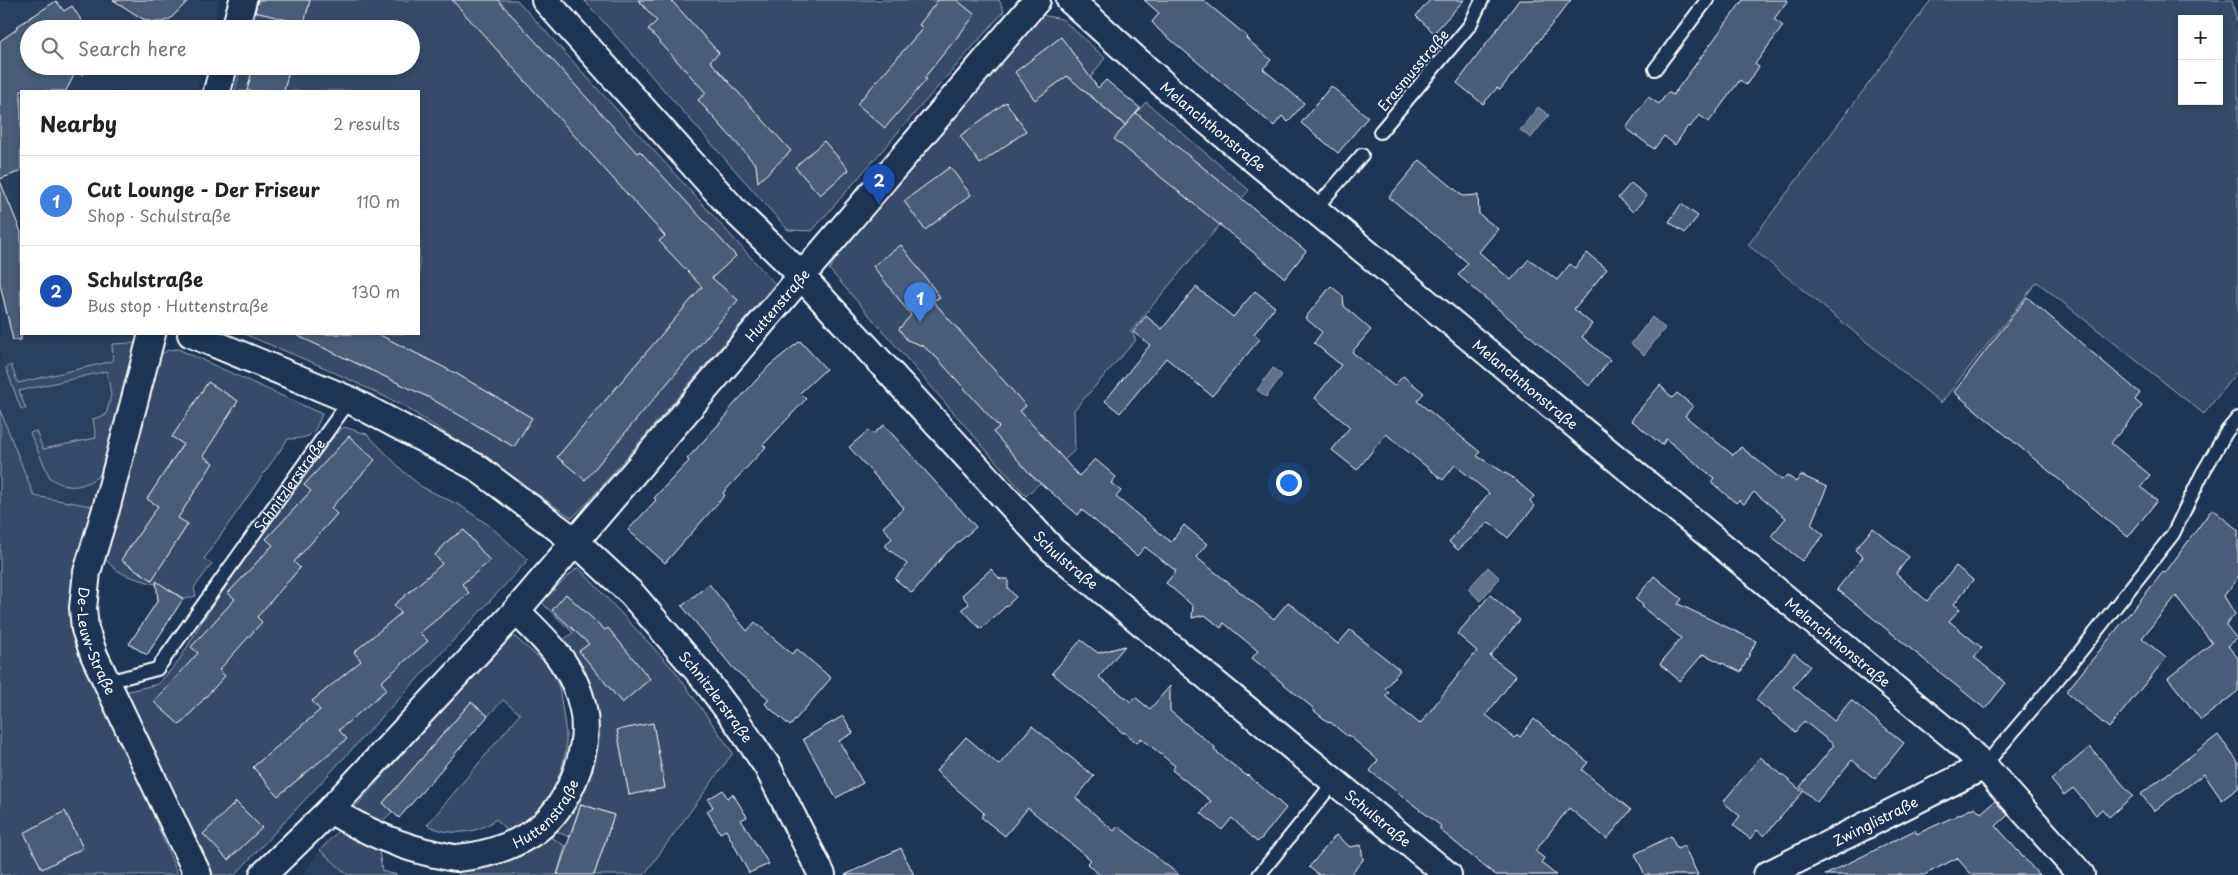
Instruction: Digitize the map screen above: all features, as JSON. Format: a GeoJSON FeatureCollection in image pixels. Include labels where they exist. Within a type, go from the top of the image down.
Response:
{"type":"FeatureCollection","features":[{"type":"Feature","properties":{"kind":"street"},"geometry":{"type":"LineString","coordinates":[[237,20],[243,0]]}},
{"type":"Feature","properties":{"kind":"street","name":"Schulstraße"},"geometry":{"type":"LineString","coordinates":[[545,0],[733,209],[801,276],[1052,549],[1448,875]]}},
{"type":"Feature","properties":{"kind":"street","name":"Huttenstraße"},"geometry":{"type":"LineString","coordinates":[[263,875],[330,810],[516,612],[1037,0]]}},
{"type":"Feature","properties":{"kind":"street","name":"Melanchthonstraße"},"geometry":{"type":"LineString","coordinates":[[1070,0],[1172,92],[1949,733],[1984,766],[2082,875]]}},
{"type":"Feature","properties":{"kind":"street"},"geometry":{"type":"LineString","coordinates":[[217,90],[221,75]]}},
{"type":"Feature","properties":{"kind":"street","name":"De-Leuw-Straße"},"geometry":{"type":"LineString","coordinates":[[152,335],[106,509],[87,572],[83,608],[89,641],[198,875]]}},
{"type":"Feature","properties":{"kind":"street"},"geometry":{"type":"LineString","coordinates":[[193,335],[350,400]]}},
{"type":"Feature","properties":{"kind":"street","name":"Schnitzlerstraße"},"geometry":{"type":"LineString","coordinates":[[350,400],[476,467],[576,542],[632,594],[703,677],[767,766],[822,875]]}},
{"type":"Feature","properties":{"kind":"street","name":"Huttenstraße"},"geometry":{"type":"LineString","coordinates":[[330,810],[363,829],[392,841],[426,852],[455,858],[480,855],[506,847],[530,834],[552,815],[568,792],[578,769],[585,743],[586,727],[583,708],[563,661],[550,644],[516,612]]}},
{"type":"Feature","properties":{"kind":"street","name":"Zwinglistraße"},"geometry":{"type":"LineString","coordinates":[[1767,875],[1984,766]]}},
{"type":"Feature","properties":{"kind":"lane","name":"Erasmusstraße"},"geometry":{"type":"LineString","coordinates":[[1380,132],[1470,25],[1482,0]]}},
{"type":"Feature","properties":{"kind":"lane"},"geometry":{"type":"LineString","coordinates":[[1655,69],[1707,0]]}},
{"type":"Feature","properties":{"kind":"lane"},"geometry":{"type":"LineString","coordinates":[[1316,209],[1362,155]]}},
{"type":"Feature","properties":{"kind":"lane","name":"Schnitzlerstraße"},"geometry":{"type":"LineString","coordinates":[[107,682],[157,669],[350,400]]}},
{"type":"Feature","properties":{"kind":"lane"},"geometry":{"type":"LineString","coordinates":[[1984,766],[2072,662],[2173,534],[2202,474],[2227,431],[2238,418]]}},
{"type":"Feature","properties":{"kind":"lane"},"geometry":{"type":"LineString","coordinates":[[1259,875],[1334,782]]}},
{"type":"Feature","properties":{"kind":"shaded area"},"geometry":{"type":"Polygon","coordinates":[[[3,0],[219,0],[214,20],[20,20],[20,75],[201,75],[197,90],[20,90],[20,335],[137,335],[92,506],[34,496],[0,410],[0,2],[3,0]]]}},
{"type":"Feature","properties":{"kind":"shaded area"},"geometry":{"type":"Polygon","coordinates":[[[259,0],[517,0],[775,284],[588,502],[572,518],[483,457],[402,405],[323,367],[246,335],[420,335],[420,90],[235,90],[239,75],[420,75],[420,20],[253,20],[259,0]]]}},
{"type":"Feature","properties":{"kind":"shaded area"},"geometry":{"type":"Polygon","coordinates":[[[584,0],[999,0],[1004,11],[812,231],[788,230],[584,0]]]}},
{"type":"Feature","properties":{"kind":"shaded area"},"geometry":{"type":"Polygon","coordinates":[[[1931,0],[2232,0],[2238,27],[2238,370],[2204,414],[2037,282],[1941,403],[1748,245],[1931,0]]]}},
{"type":"Feature","properties":{"kind":"shaded area"},"geometry":{"type":"Polygon","coordinates":[[[1036,14],[1062,19],[1105,58],[1082,89],[1125,126],[1146,102],[1249,190],[1131,331],[1136,340],[1074,410],[1075,450],[1026,496],[829,269],[851,239],[1036,14]]]}},
{"type":"Feature","properties":{"kind":"shaded area"},"geometry":{"type":"Polygon","coordinates":[[[1538,107],[1549,115],[1531,138],[1520,130],[1538,107]]]}},
{"type":"Feature","properties":{"kind":"shaded area"},"geometry":{"type":"Polygon","coordinates":[[[1652,317],[1665,328],[1644,355],[1631,344],[1652,317]]]}},
{"type":"Feature","properties":{"kind":"shaded area"},"geometry":{"type":"Polygon","coordinates":[[[136,343],[100,475],[87,483],[75,486],[63,485],[50,478],[30,433],[36,431],[43,449],[96,438],[93,419],[106,415],[111,395],[107,371],[19,391],[26,409],[21,409],[6,368],[11,365],[18,383],[113,361],[112,344],[136,343]]]}},
{"type":"Feature","properties":{"kind":"shaded area"},"geometry":{"type":"Polygon","coordinates":[[[178,349],[322,414],[311,434],[302,438],[288,439],[204,559],[212,564],[194,588],[196,596],[185,599],[164,587],[120,572],[107,560],[102,551],[159,356],[168,350],[178,349]]]}},
{"type":"Feature","properties":{"kind":"shaded area"},"geometry":{"type":"Polygon","coordinates":[[[1273,368],[1282,375],[1266,397],[1257,390],[1273,368]]]}},
{"type":"Feature","properties":{"kind":"shaded area"},"geometry":{"type":"Polygon","coordinates":[[[0,410],[34,496],[92,506],[73,581],[86,668],[145,795],[178,875],[0,875],[0,410]]]}},
{"type":"Feature","properties":{"kind":"shaded area"},"geometry":{"type":"Polygon","coordinates":[[[344,427],[367,434],[404,472],[422,487],[461,506],[490,526],[528,560],[235,875],[212,875],[116,694],[158,684],[178,662],[203,620],[277,512],[325,446],[344,427]]]}},
{"type":"Feature","properties":{"kind":"shaded area"},"geometry":{"type":"Polygon","coordinates":[[[578,567],[675,671],[733,753],[644,875],[594,875],[614,815],[581,804],[569,837],[547,827],[585,771],[560,642],[573,633],[541,602],[578,567]]]}},
{"type":"Feature","properties":{"kind":"shaded area"},"geometry":{"type":"Polygon","coordinates":[[[1488,567],[1500,578],[1480,601],[1468,589],[1488,567]]]}},
{"type":"Feature","properties":{"kind":"shaded area"},"geometry":{"type":"Polygon","coordinates":[[[510,633],[550,667],[559,687],[566,733],[566,750],[554,789],[542,812],[509,833],[496,819],[480,828],[462,832],[444,831],[427,825],[520,714],[503,700],[488,716],[471,702],[383,803],[392,812],[374,829],[351,812],[510,633]]]}},
{"type":"Feature","properties":{"kind":"shaded area"},"geometry":{"type":"Polygon","coordinates":[[[339,830],[378,844],[382,871],[397,875],[348,875],[320,850],[339,830]]]}},
{"type":"Feature","properties":{"kind":"shaded area"},"geometry":{"type":"Polygon","coordinates":[[[543,832],[565,846],[557,875],[459,875],[454,866],[543,832]]]}},
{"type":"Feature","properties":{"kind":"shaded area"},"geometry":{"type":"Polygon","coordinates":[[[320,850],[349,875],[303,875],[320,850]]]}},
{"type":"Feature","properties":{"kind":"building"},"geometry":{"type":"Polygon","coordinates":[[[113,0],[189,0],[170,19],[143,19],[113,0]]]}},
{"type":"Feature","properties":{"kind":"building"},"geometry":{"type":"Polygon","coordinates":[[[258,0],[310,0],[305,20],[288,20],[255,12],[258,0]]]}},
{"type":"Feature","properties":{"kind":"building"},"geometry":{"type":"Polygon","coordinates":[[[452,0],[498,0],[637,153],[640,151],[736,256],[712,278],[738,300],[585,480],[557,457],[702,287],[659,241],[665,236],[452,0]]]}},
{"type":"Feature","properties":{"kind":"building"},"geometry":{"type":"Polygon","coordinates":[[[638,0],[671,0],[719,53],[710,61],[791,151],[758,182],[756,165],[698,100],[706,93],[648,29],[657,21],[638,0]]]}},
{"type":"Feature","properties":{"kind":"building"},"geometry":{"type":"Polygon","coordinates":[[[938,0],[957,0],[975,15],[924,78],[927,79],[885,128],[857,104],[923,28],[919,25],[938,0]]]}},
{"type":"Feature","properties":{"kind":"building"},"geometry":{"type":"Polygon","coordinates":[[[1144,0],[1203,0],[1247,36],[1246,38],[1271,60],[1263,69],[1304,103],[1288,122],[1282,116],[1274,126],[1159,30],[1152,22],[1159,13],[1144,0]]]}},
{"type":"Feature","properties":{"kind":"building"},"geometry":{"type":"Polygon","coordinates":[[[1430,0],[1464,0],[1434,33],[1416,16],[1430,0]]]}},
{"type":"Feature","properties":{"kind":"building"},"geometry":{"type":"Polygon","coordinates":[[[1519,0],[1571,0],[1500,90],[1497,88],[1483,104],[1457,83],[1519,0]]]}},
{"type":"Feature","properties":{"kind":"building"},"geometry":{"type":"Polygon","coordinates":[[[1743,0],[1788,0],[1774,19],[1783,26],[1755,64],[1759,67],[1746,85],[1740,80],[1709,122],[1699,115],[1690,127],[1688,126],[1675,145],[1664,136],[1654,149],[1626,128],[1648,97],[1659,104],[1668,92],[1673,95],[1743,0]]]}},
{"type":"Feature","properties":{"kind":"building"},"geometry":{"type":"Polygon","coordinates":[[[56,1],[64,11],[72,6],[81,20],[27,20],[56,1]]]}},
{"type":"Feature","properties":{"kind":"building"},"geometry":{"type":"Polygon","coordinates":[[[20,24],[20,75],[74,75],[66,90],[20,90],[20,171],[0,179],[0,41],[17,29],[16,27],[20,24]]]}},
{"type":"Feature","properties":{"kind":"building"},"geometry":{"type":"Polygon","coordinates":[[[1061,37],[1098,88],[1106,80],[1140,108],[1126,126],[1067,76],[1035,100],[1015,72],[1061,37]]]}},
{"type":"Feature","properties":{"kind":"building"},"geometry":{"type":"Polygon","coordinates":[[[251,75],[288,75],[284,90],[247,90],[251,75]]]}},
{"type":"Feature","properties":{"kind":"building"},"geometry":{"type":"Polygon","coordinates":[[[1331,86],[1368,117],[1338,153],[1301,123],[1331,86]]]}},
{"type":"Feature","properties":{"kind":"building"},"geometry":{"type":"Polygon","coordinates":[[[1006,102],[1026,131],[980,164],[960,136],[1006,102]]]}},
{"type":"Feature","properties":{"kind":"building"},"geometry":{"type":"Polygon","coordinates":[[[1136,113],[1306,251],[1285,278],[1114,139],[1136,113]]]}},
{"type":"Feature","properties":{"kind":"building"},"geometry":{"type":"Polygon","coordinates":[[[824,141],[849,170],[820,195],[795,167],[824,141]]]}},
{"type":"Feature","properties":{"kind":"building"},"geometry":{"type":"Polygon","coordinates":[[[1420,160],[1463,196],[1478,195],[1479,214],[1498,229],[1479,252],[1511,280],[1529,259],[1557,280],[1570,264],[1575,268],[1587,253],[1607,269],[1574,309],[1592,324],[1582,337],[1610,360],[1589,386],[1458,275],[1468,263],[1389,197],[1420,160]]]}},
{"type":"Feature","properties":{"kind":"building"},"geometry":{"type":"Polygon","coordinates":[[[950,167],[971,195],[925,230],[904,201],[950,167]]]}},
{"type":"Feature","properties":{"kind":"building"},"geometry":{"type":"Polygon","coordinates":[[[0,181],[20,230],[21,340],[13,340],[0,284],[0,181]]]}},
{"type":"Feature","properties":{"kind":"building"},"geometry":{"type":"Polygon","coordinates":[[[1631,183],[1647,196],[1633,212],[1618,198],[1631,183]]]}},
{"type":"Feature","properties":{"kind":"building"},"geometry":{"type":"Polygon","coordinates":[[[1681,204],[1698,216],[1685,233],[1669,222],[1681,204]]]}},
{"type":"Feature","properties":{"kind":"building"},"geometry":{"type":"Polygon","coordinates":[[[901,245],[940,297],[933,301],[1026,406],[1020,411],[1079,476],[1095,459],[1116,477],[1111,483],[1121,491],[1116,497],[1171,542],[1184,525],[1207,544],[1196,557],[1274,619],[1288,602],[1338,644],[1350,630],[1400,670],[1385,689],[1389,693],[1385,696],[1420,724],[1477,651],[1457,634],[1490,595],[1520,620],[1490,656],[1516,676],[1486,715],[1515,738],[1518,735],[1520,737],[1534,719],[1588,762],[1582,770],[1631,810],[1607,839],[1569,808],[1535,851],[1544,858],[1541,863],[1556,875],[1496,875],[1485,867],[1439,829],[1441,826],[1370,771],[1378,760],[1348,735],[1329,723],[1252,658],[1258,651],[1224,623],[1221,628],[1205,615],[1192,618],[1193,606],[1166,583],[1176,571],[1145,547],[1137,556],[1082,510],[1078,515],[1032,476],[993,432],[999,427],[937,358],[923,346],[907,340],[899,329],[911,315],[873,266],[901,245]]]}},
{"type":"Feature","properties":{"kind":"building"},"geometry":{"type":"Polygon","coordinates":[[[1331,286],[1343,296],[1344,306],[1371,330],[1352,352],[1394,386],[1403,376],[1424,393],[1417,401],[1480,452],[1477,456],[1512,477],[1534,496],[1530,501],[1535,506],[1508,538],[1489,522],[1458,550],[1449,542],[1489,493],[1455,465],[1443,480],[1386,434],[1357,470],[1332,450],[1350,427],[1315,398],[1341,365],[1314,343],[1322,332],[1305,318],[1331,286]]]}},
{"type":"Feature","properties":{"kind":"building"},"geometry":{"type":"Polygon","coordinates":[[[1196,287],[1233,317],[1255,291],[1275,307],[1254,334],[1260,339],[1212,396],[1166,358],[1120,413],[1105,401],[1150,345],[1133,332],[1146,316],[1162,329],[1196,287]]]}},
{"type":"Feature","properties":{"kind":"building"},"geometry":{"type":"Polygon","coordinates":[[[2027,297],[2140,393],[2135,400],[2142,406],[2111,443],[2150,475],[2141,487],[2157,501],[2128,537],[1954,392],[2027,297]]]}},
{"type":"Feature","properties":{"kind":"building"},"geometry":{"type":"Polygon","coordinates":[[[296,335],[380,335],[457,374],[532,418],[514,447],[430,398],[296,335]]]}},
{"type":"Feature","properties":{"kind":"building"},"geometry":{"type":"Polygon","coordinates":[[[800,341],[826,369],[800,393],[806,399],[763,445],[766,447],[723,493],[725,495],[665,563],[628,530],[656,500],[654,498],[689,461],[687,459],[729,413],[728,411],[770,365],[800,341]]]}},
{"type":"Feature","properties":{"kind":"building"},"geometry":{"type":"Polygon","coordinates":[[[208,382],[238,401],[203,456],[213,463],[178,518],[188,524],[152,580],[121,560],[158,506],[147,499],[183,444],[172,437],[208,382]]]}},
{"type":"Feature","properties":{"kind":"building"},"geometry":{"type":"Polygon","coordinates":[[[1660,385],[1672,398],[1677,393],[1693,406],[1685,416],[1733,455],[1741,447],[1782,480],[1787,475],[1796,482],[1801,475],[1827,487],[1811,524],[1824,535],[1802,561],[1771,536],[1786,518],[1754,492],[1744,504],[1739,500],[1736,503],[1711,482],[1714,478],[1666,439],[1662,445],[1631,420],[1660,385]]]}},
{"type":"Feature","properties":{"kind":"building"},"geometry":{"type":"Polygon","coordinates":[[[884,425],[976,527],[945,554],[912,593],[895,579],[907,564],[885,546],[892,538],[883,527],[904,508],[849,447],[869,430],[873,434],[884,425]]]}},
{"type":"Feature","properties":{"kind":"building"},"geometry":{"type":"Polygon","coordinates":[[[349,436],[375,460],[331,508],[337,514],[294,562],[300,568],[257,617],[262,622],[219,670],[225,676],[180,725],[154,702],[198,653],[191,647],[235,599],[228,593],[273,545],[266,539],[311,491],[304,485],[349,436]]]}},
{"type":"Feature","properties":{"kind":"building"},"geometry":{"type":"Polygon","coordinates":[[[2212,509],[2238,530],[2238,577],[2224,596],[2235,614],[2226,625],[2237,639],[2228,646],[2238,658],[2238,691],[2201,720],[2168,678],[2212,643],[2176,596],[2142,638],[2166,658],[2109,728],[2066,692],[2163,572],[2165,573],[2212,509]]]}},
{"type":"Feature","properties":{"kind":"building"},"geometry":{"type":"Polygon","coordinates":[[[1873,528],[1909,557],[1896,574],[1927,601],[1956,566],[1973,580],[1954,604],[1960,609],[1949,621],[1982,648],[1974,657],[2006,683],[1985,709],[1837,589],[1863,557],[1855,550],[1873,528]]]}},
{"type":"Feature","properties":{"kind":"building"},"geometry":{"type":"Polygon","coordinates":[[[464,530],[490,561],[462,584],[469,593],[420,633],[428,641],[381,682],[387,689],[339,730],[347,739],[278,796],[253,767],[320,710],[312,701],[361,661],[354,652],[401,613],[394,605],[442,564],[435,555],[450,539],[464,530]]]}},
{"type":"Feature","properties":{"kind":"building"},"geometry":{"type":"Polygon","coordinates":[[[991,569],[1000,579],[1008,579],[1008,588],[1016,597],[981,629],[962,609],[969,604],[962,595],[991,569]]]}},
{"type":"Feature","properties":{"kind":"building"},"geometry":{"type":"Polygon","coordinates":[[[1654,576],[1682,599],[1678,604],[1756,641],[1741,672],[1703,654],[1680,681],[1660,664],[1681,638],[1642,607],[1643,605],[1635,599],[1654,576]]]}},
{"type":"Feature","properties":{"kind":"building"},"geometry":{"type":"Polygon","coordinates":[[[156,581],[183,599],[147,655],[129,644],[158,600],[156,581]]]}},
{"type":"Feature","properties":{"kind":"building"},"geometry":{"type":"Polygon","coordinates":[[[709,584],[747,631],[755,622],[792,654],[797,649],[831,678],[790,726],[765,704],[769,699],[733,668],[682,606],[709,584]]]}},
{"type":"Feature","properties":{"kind":"building"},"geometry":{"type":"Polygon","coordinates":[[[566,594],[605,630],[608,628],[650,679],[622,703],[579,651],[589,644],[552,610],[566,594]]]}},
{"type":"Feature","properties":{"kind":"building"},"geometry":{"type":"Polygon","coordinates":[[[1081,640],[1098,653],[1125,646],[1099,677],[1131,702],[1135,697],[1150,709],[1170,686],[1170,711],[1216,748],[1214,750],[1248,775],[1286,808],[1262,838],[1257,842],[1232,818],[1222,830],[1201,813],[1211,801],[1172,770],[1175,766],[1141,738],[1137,743],[1123,733],[1052,673],[1081,640]]]}},
{"type":"Feature","properties":{"kind":"building"},"geometry":{"type":"Polygon","coordinates":[[[1794,653],[1810,666],[1793,687],[1834,721],[1851,700],[1904,743],[1875,779],[1852,760],[1817,802],[1800,787],[1834,745],[1804,721],[1795,732],[1756,700],[1794,653]]]}},
{"type":"Feature","properties":{"kind":"building"},"geometry":{"type":"Polygon","coordinates":[[[471,702],[488,716],[399,818],[383,803],[471,702]]]}},
{"type":"Feature","properties":{"kind":"building"},"geometry":{"type":"Polygon","coordinates":[[[843,716],[853,733],[839,741],[863,783],[836,798],[803,739],[843,716]]]}},
{"type":"Feature","properties":{"kind":"building"},"geometry":{"type":"Polygon","coordinates":[[[653,723],[665,788],[629,795],[617,730],[653,723]]]}},
{"type":"Feature","properties":{"kind":"building"},"geometry":{"type":"Polygon","coordinates":[[[1032,726],[1094,776],[1076,798],[1114,831],[1118,826],[1179,875],[1100,875],[1087,864],[1091,860],[1028,808],[1005,836],[981,817],[984,813],[936,771],[966,737],[999,765],[1032,726]]]}},
{"type":"Feature","properties":{"kind":"building"},"geometry":{"type":"Polygon","coordinates":[[[2218,735],[2238,762],[2238,788],[2222,800],[2204,774],[2154,811],[2141,794],[2218,735]]]}},
{"type":"Feature","properties":{"kind":"building"},"geometry":{"type":"Polygon","coordinates":[[[2090,747],[2133,796],[2109,817],[2102,809],[2096,815],[2073,788],[2064,795],[2051,780],[2090,747]]]}},
{"type":"Feature","properties":{"kind":"building"},"geometry":{"type":"Polygon","coordinates":[[[1760,757],[1803,792],[1764,836],[1757,830],[1750,839],[1733,825],[1740,816],[1723,802],[1760,757]]]}},
{"type":"Feature","properties":{"kind":"building"},"geometry":{"type":"Polygon","coordinates":[[[723,790],[727,798],[733,794],[747,817],[741,820],[769,864],[749,873],[726,830],[720,833],[707,811],[713,807],[708,799],[723,790]]]}},
{"type":"Feature","properties":{"kind":"building"},"geometry":{"type":"Polygon","coordinates":[[[1995,801],[2008,815],[1996,826],[2039,875],[1972,875],[1957,858],[1924,875],[1825,875],[1915,830],[1917,834],[1975,807],[1981,813],[1995,801]]]}},
{"type":"Feature","properties":{"kind":"building"},"geometry":{"type":"Polygon","coordinates":[[[236,802],[262,828],[228,860],[203,834],[236,802]]]}},
{"type":"Feature","properties":{"kind":"building"},"geometry":{"type":"Polygon","coordinates":[[[581,804],[614,815],[594,875],[557,875],[581,804]]]}},
{"type":"Feature","properties":{"kind":"building"},"geometry":{"type":"Polygon","coordinates":[[[65,811],[83,848],[42,869],[24,833],[65,811]]]}},
{"type":"Feature","properties":{"kind":"building"},"geometry":{"type":"Polygon","coordinates":[[[1336,835],[1350,847],[1361,845],[1363,860],[1350,875],[1319,875],[1309,867],[1336,835]]]}},
{"type":"Feature","properties":{"kind":"building"},"geometry":{"type":"Polygon","coordinates":[[[1671,836],[1677,849],[1684,846],[1698,875],[1645,875],[1635,854],[1671,836]]]}},
{"type":"Feature","properties":{"kind":"building"},"geometry":{"type":"Polygon","coordinates":[[[901,848],[914,875],[845,875],[901,848]]]}},
{"type":"Feature","properties":{"kind":"place","name":"Schulstraße"},"geometry":{"type":"Point","coordinates":[879,205]}},
{"type":"Feature","properties":{"kind":"place","name":"Cut Lounge - Der Friseur"},"geometry":{"type":"Point","coordinates":[920,323]}}]}
